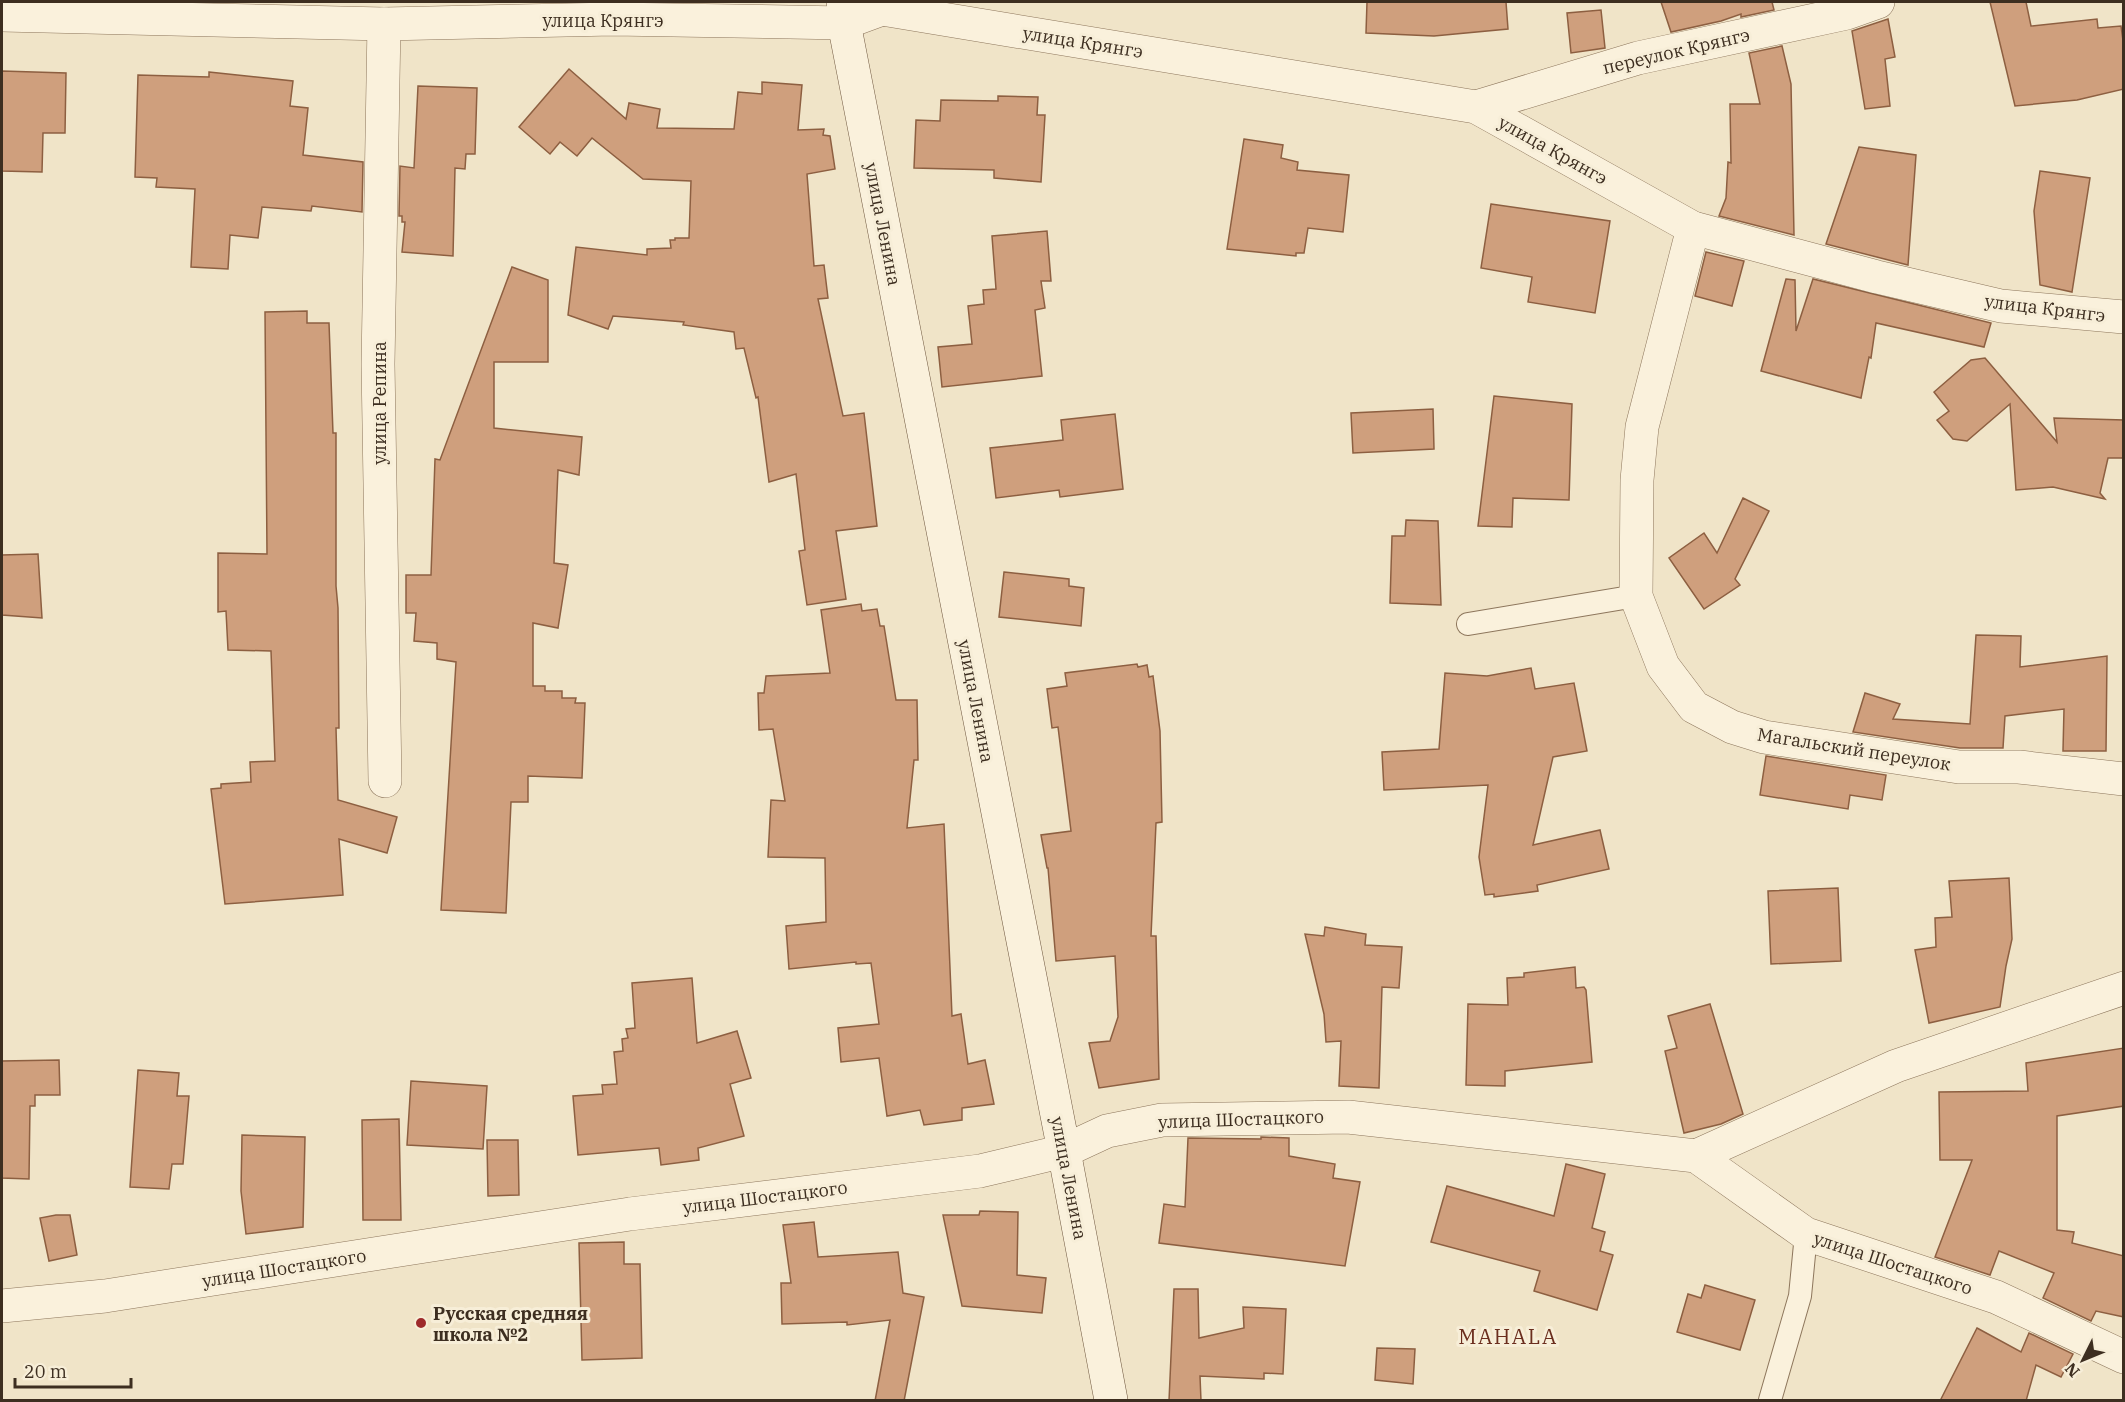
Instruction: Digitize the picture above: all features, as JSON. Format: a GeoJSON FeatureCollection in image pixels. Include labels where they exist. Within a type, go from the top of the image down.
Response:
{"type":"FeatureCollection","features":[{"type":"Feature","properties":{"kind":"street","name":"переулок Крянгэ"},"geometry":{"type":"LineString","coordinates":[[1476,107],[1638,58],[1847,13],[1878,2]]}},
{"type":"Feature","properties":{"kind":"street","name":"улица Крянгэ"},"geometry":{"type":"LineString","coordinates":[[2,15],[348,12],[384,24],[613,10],[843,12],[882,9],[1476,107],[1693,228],[1877,278],[2001,306],[2124,317]]}},
{"type":"Feature","properties":{"kind":"street","name":"улица Ленина"},"geometry":{"type":"LineString","coordinates":[[843,12],[1111,1401]]}},
{"type":"Feature","properties":{"kind":"street","name":"улица Репина"},"geometry":{"type":"LineString","coordinates":[[384,24],[378,364],[385,782]]}},
{"type":"Feature","properties":{"kind":"street","name":"Магальский переулок"},"geometry":{"type":"LineString","coordinates":[[1693,228],[1642,427],[1637,480],[1636,596],[1663,666],[1694,707],[1732,727],[1764,736],[1959,767],[2019,766],[2124,779]]}},
{"type":"Feature","properties":{"kind":"street"},"geometry":{"type":"LineString","coordinates":[[1696,1156],[1896,1066],[2124,988]]}},
{"type":"Feature","properties":{"kind":"street","name":"улица Шостацкого"},"geometry":{"type":"LineString","coordinates":[[2,1306],[105,1296],[630,1214],[980,1171],[1064,1151],[1107,1131],[1162,1120],[1347,1117],[1696,1156],[1806,1234],[1996,1297],[2124,1357]]}},
{"type":"Feature","properties":{"kind":"lane"},"geometry":{"type":"LineString","coordinates":[[1468,624],[1636,596]]}},
{"type":"Feature","properties":{"kind":"lane"},"geometry":{"type":"LineString","coordinates":[[1770,1401],[1800,1296],[1806,1234]]}},
{"type":"Feature","properties":{"kind":"building"},"geometry":{"type":"Polygon","coordinates":[[[1367,2],[1506,2],[1508,29],[1434,36],[1366,33],[1367,2]]]}},
{"type":"Feature","properties":{"kind":"building"},"geometry":{"type":"Polygon","coordinates":[[[1661,2],[1772,2],[1774,10],[1741,17],[1741,14],[1671,32],[1661,2]]]}},
{"type":"Feature","properties":{"kind":"building"},"geometry":{"type":"Polygon","coordinates":[[[1990,2],[2026,2],[2031,26],[2097,19],[2098,28],[2121,26],[2124,48],[2124,89],[2077,100],[2015,106],[1990,2]]]}},
{"type":"Feature","properties":{"kind":"building"},"geometry":{"type":"Polygon","coordinates":[[[1601,10],[1605,48],[1571,53],[1567,13],[1601,10]]]}},
{"type":"Feature","properties":{"kind":"building"},"geometry":{"type":"Polygon","coordinates":[[[1888,19],[1895,57],[1885,59],[1890,106],[1865,109],[1852,31],[1888,19]]]}},
{"type":"Feature","properties":{"kind":"building"},"geometry":{"type":"Polygon","coordinates":[[[1782,46],[1791,84],[1794,235],[1719,216],[1726,198],[1728,162],[1731,163],[1730,104],[1760,104],[1749,53],[1782,46]]]}},
{"type":"Feature","properties":{"kind":"building"},"geometry":{"type":"Polygon","coordinates":[[[569,69],[626,119],[629,103],[660,109],[657,128],[734,129],[738,92],[762,94],[762,82],[802,85],[798,130],[824,129],[823,135],[830,136],[835,169],[807,174],[814,266],[824,265],[828,298],[818,299],[843,416],[864,413],[877,526],[836,531],[846,599],[807,605],[799,551],[805,550],[796,474],[769,482],[758,397],[756,398],[744,348],[736,349],[734,332],[683,325],[684,322],[613,316],[608,329],[568,315],[576,247],[647,255],[647,249],[671,248],[670,240],[689,238],[691,181],[643,179],[592,138],[577,156],[560,142],[550,154],[519,127],[569,69]]]}},
{"type":"Feature","properties":{"kind":"building"},"geometry":{"type":"Polygon","coordinates":[[[2,71],[66,73],[65,133],[43,133],[42,172],[2,171],[2,71]]]}},
{"type":"Feature","properties":{"kind":"building"},"geometry":{"type":"Polygon","coordinates":[[[209,72],[293,81],[290,106],[308,108],[303,155],[363,162],[362,212],[312,206],[311,211],[262,207],[258,238],[230,235],[228,269],[191,267],[195,189],[156,187],[157,178],[135,177],[138,75],[209,77],[209,72]]]}},
{"type":"Feature","properties":{"kind":"building"},"geometry":{"type":"Polygon","coordinates":[[[418,86],[477,88],[475,154],[466,154],[465,169],[455,168],[453,256],[402,252],[405,222],[402,222],[402,216],[399,216],[400,166],[414,168],[418,86]]]}},
{"type":"Feature","properties":{"kind":"building"},"geometry":{"type":"Polygon","coordinates":[[[998,96],[1038,97],[1037,115],[1045,115],[1041,182],[994,178],[994,170],[914,168],[916,120],[940,121],[941,100],[998,101],[998,96]]]}},
{"type":"Feature","properties":{"kind":"building"},"geometry":{"type":"Polygon","coordinates":[[[1244,139],[1283,145],[1281,158],[1298,162],[1297,170],[1349,175],[1343,232],[1308,228],[1304,253],[1296,253],[1296,256],[1227,249],[1244,139]]]}},
{"type":"Feature","properties":{"kind":"building"},"geometry":{"type":"Polygon","coordinates":[[[1859,147],[1916,155],[1908,265],[1826,244],[1859,147]]]}},
{"type":"Feature","properties":{"kind":"building"},"geometry":{"type":"Polygon","coordinates":[[[2040,171],[2090,178],[2072,292],[2040,285],[2034,211],[2040,171]]]}},
{"type":"Feature","properties":{"kind":"building"},"geometry":{"type":"Polygon","coordinates":[[[1491,204],[1610,221],[1595,313],[1528,302],[1532,277],[1481,268],[1491,204]]]}},
{"type":"Feature","properties":{"kind":"building"},"geometry":{"type":"Polygon","coordinates":[[[1047,231],[1051,281],[1041,281],[1045,308],[1035,310],[1042,376],[942,387],[938,347],[972,344],[968,306],[984,304],[983,290],[996,289],[992,236],[1047,231]]]}},
{"type":"Feature","properties":{"kind":"building"},"geometry":{"type":"Polygon","coordinates":[[[1706,252],[1744,261],[1732,306],[1695,296],[1706,252]]]}},
{"type":"Feature","properties":{"kind":"building"},"geometry":{"type":"Polygon","coordinates":[[[512,267],[548,280],[548,362],[494,362],[494,428],[582,437],[579,475],[558,470],[554,563],[568,565],[558,628],[533,623],[533,686],[545,686],[545,691],[562,691],[562,698],[576,698],[575,703],[585,703],[582,778],[528,776],[528,802],[511,802],[506,913],[441,910],[456,662],[437,659],[437,643],[414,641],[416,613],[406,613],[406,575],[431,575],[435,459],[440,460],[512,267]]]}},
{"type":"Feature","properties":{"kind":"building"},"geometry":{"type":"Polygon","coordinates":[[[1786,279],[1795,280],[1796,331],[1813,279],[1991,323],[1984,347],[1876,323],[1871,358],[1869,357],[1861,398],[1761,371],[1786,279]]]}},
{"type":"Feature","properties":{"kind":"building"},"geometry":{"type":"Polygon","coordinates":[[[307,311],[307,323],[329,323],[333,433],[336,433],[338,800],[397,817],[387,853],[339,839],[343,895],[225,904],[211,789],[221,788],[221,784],[251,782],[250,762],[275,761],[271,651],[228,650],[226,611],[218,612],[218,553],[267,554],[265,312],[307,311]]]}},
{"type":"Feature","properties":{"kind":"building"},"geometry":{"type":"Polygon","coordinates":[[[1985,358],[2057,442],[2054,418],[2124,420],[2124,458],[2108,458],[2100,493],[2105,499],[2053,487],[2016,490],[2010,404],[1967,441],[1953,439],[1937,420],[1949,411],[1934,392],[1971,360],[1985,358]]]}},
{"type":"Feature","properties":{"kind":"building"},"geometry":{"type":"Polygon","coordinates":[[[1494,396],[1572,404],[1569,500],[1513,498],[1512,527],[1478,526],[1494,396]]]}},
{"type":"Feature","properties":{"kind":"building"},"geometry":{"type":"Polygon","coordinates":[[[1433,409],[1434,449],[1353,453],[1351,413],[1433,409]]]}},
{"type":"Feature","properties":{"kind":"building"},"geometry":{"type":"Polygon","coordinates":[[[1115,414],[1123,489],[1060,497],[1059,490],[996,498],[990,448],[1063,440],[1061,420],[1115,414]]]}},
{"type":"Feature","properties":{"kind":"building"},"geometry":{"type":"Polygon","coordinates":[[[1743,498],[1769,511],[1735,579],[1740,585],[1704,609],[1669,558],[1704,533],[1717,553],[1743,498]]]}},
{"type":"Feature","properties":{"kind":"building"},"geometry":{"type":"Polygon","coordinates":[[[1406,520],[1438,521],[1441,605],[1390,603],[1392,536],[1405,536],[1406,520]]]}},
{"type":"Feature","properties":{"kind":"building"},"geometry":{"type":"Polygon","coordinates":[[[38,554],[42,618],[2,615],[2,555],[38,554]]]}},
{"type":"Feature","properties":{"kind":"building"},"geometry":{"type":"Polygon","coordinates":[[[1004,572],[1069,579],[1069,586],[1084,588],[1081,626],[999,617],[1004,572]]]}},
{"type":"Feature","properties":{"kind":"building"},"geometry":{"type":"Polygon","coordinates":[[[861,604],[862,611],[877,609],[880,626],[884,626],[896,700],[917,700],[918,760],[914,760],[907,828],[944,824],[952,1016],[961,1014],[968,1064],[985,1060],[994,1104],[962,1108],[962,1120],[924,1125],[920,1110],[887,1116],[879,1058],[841,1062],[838,1028],[879,1024],[871,963],[856,964],[856,962],[789,969],[786,926],[826,922],[825,858],[768,857],[771,800],[785,801],[773,729],[759,730],[758,693],[764,693],[766,676],[830,673],[821,610],[861,604]]]}},
{"type":"Feature","properties":{"kind":"building"},"geometry":{"type":"Polygon","coordinates":[[[1976,635],[2021,636],[2020,667],[2107,656],[2106,751],[2063,751],[2064,709],[2005,716],[2003,748],[1960,748],[1853,732],[1865,693],[1900,704],[1893,719],[1970,724],[1976,635]]]}},
{"type":"Feature","properties":{"kind":"building"},"geometry":{"type":"Polygon","coordinates":[[[1137,664],[1138,667],[1147,665],[1149,677],[1153,676],[1160,731],[1162,822],[1156,823],[1151,936],[1156,936],[1159,1079],[1099,1088],[1089,1043],[1110,1041],[1118,1017],[1115,956],[1056,961],[1048,868],[1041,835],[1071,831],[1058,727],[1052,728],[1047,689],[1067,686],[1065,673],[1137,664]]]}},
{"type":"Feature","properties":{"kind":"building"},"geometry":{"type":"Polygon","coordinates":[[[1531,668],[1535,689],[1574,683],[1587,751],[1553,757],[1533,845],[1600,830],[1609,869],[1537,885],[1538,891],[1494,897],[1494,894],[1485,895],[1479,857],[1488,785],[1384,790],[1382,752],[1439,749],[1445,673],[1487,676],[1531,668]]]}},
{"type":"Feature","properties":{"kind":"building"},"geometry":{"type":"Polygon","coordinates":[[[1766,756],[1886,775],[1882,800],[1850,795],[1848,809],[1760,795],[1766,756]]]}},
{"type":"Feature","properties":{"kind":"building"},"geometry":{"type":"Polygon","coordinates":[[[2009,878],[2012,939],[2000,1007],[1929,1023],[1915,950],[1936,947],[1935,918],[1952,917],[1949,881],[2009,878]]]}},
{"type":"Feature","properties":{"kind":"building"},"geometry":{"type":"Polygon","coordinates":[[[1838,888],[1841,961],[1771,964],[1768,891],[1838,888]]]}},
{"type":"Feature","properties":{"kind":"building"},"geometry":{"type":"Polygon","coordinates":[[[1325,927],[1366,934],[1365,945],[1402,947],[1399,988],[1382,987],[1379,1088],[1339,1086],[1341,1041],[1326,1042],[1324,1014],[1305,934],[1324,936],[1325,927]]]}},
{"type":"Feature","properties":{"kind":"building"},"geometry":{"type":"Polygon","coordinates":[[[1575,967],[1576,988],[1584,987],[1586,990],[1592,1062],[1505,1071],[1505,1086],[1466,1085],[1468,1004],[1508,1005],[1507,978],[1524,977],[1524,973],[1575,967]]]}},
{"type":"Feature","properties":{"kind":"building"},"geometry":{"type":"Polygon","coordinates":[[[692,978],[697,1043],[737,1031],[751,1078],[730,1084],[744,1136],[698,1148],[699,1160],[661,1165],[659,1148],[578,1155],[573,1096],[603,1094],[602,1085],[617,1084],[614,1052],[623,1051],[622,1039],[628,1038],[626,1029],[635,1028],[632,983],[692,978]]]}},
{"type":"Feature","properties":{"kind":"building"},"geometry":{"type":"Polygon","coordinates":[[[1710,1004],[1743,1114],[1721,1124],[1684,1133],[1665,1051],[1677,1048],[1668,1016],[1710,1004]]]}},
{"type":"Feature","properties":{"kind":"building"},"geometry":{"type":"Polygon","coordinates":[[[2124,1048],[2124,1106],[2057,1116],[2057,1230],[2074,1232],[2072,1243],[2124,1256],[2124,1317],[2096,1311],[2091,1321],[2043,1298],[2054,1273],[1999,1251],[1990,1275],[1935,1257],[1972,1160],[1940,1160],[1939,1092],[2028,1091],[2026,1063],[2124,1048]]]}},
{"type":"Feature","properties":{"kind":"building"},"geometry":{"type":"Polygon","coordinates":[[[59,1060],[60,1095],[35,1095],[35,1106],[30,1106],[29,1179],[2,1178],[2,1061],[59,1060]]]}},
{"type":"Feature","properties":{"kind":"building"},"geometry":{"type":"Polygon","coordinates":[[[138,1070],[179,1073],[177,1096],[189,1096],[183,1164],[172,1164],[169,1189],[130,1187],[138,1070]]]}},
{"type":"Feature","properties":{"kind":"building"},"geometry":{"type":"Polygon","coordinates":[[[411,1081],[487,1086],[483,1149],[407,1145],[411,1081]]]}},
{"type":"Feature","properties":{"kind":"building"},"geometry":{"type":"Polygon","coordinates":[[[399,1119],[401,1220],[363,1220],[362,1120],[399,1119]]]}},
{"type":"Feature","properties":{"kind":"building"},"geometry":{"type":"Polygon","coordinates":[[[242,1135],[305,1137],[303,1227],[246,1234],[241,1191],[242,1135]]]}},
{"type":"Feature","properties":{"kind":"building"},"geometry":{"type":"Polygon","coordinates":[[[1261,1137],[1289,1138],[1289,1156],[1335,1164],[1333,1178],[1360,1182],[1345,1266],[1159,1243],[1164,1204],[1185,1207],[1188,1138],[1261,1139],[1261,1137]]]}},
{"type":"Feature","properties":{"kind":"building"},"geometry":{"type":"Polygon","coordinates":[[[487,1140],[518,1140],[519,1195],[488,1196],[487,1140]]]}},
{"type":"Feature","properties":{"kind":"building"},"geometry":{"type":"Polygon","coordinates":[[[1566,1164],[1605,1174],[1592,1228],[1605,1232],[1600,1251],[1613,1255],[1597,1310],[1534,1291],[1540,1271],[1431,1242],[1447,1186],[1554,1216],[1566,1164]]]}},
{"type":"Feature","properties":{"kind":"building"},"geometry":{"type":"Polygon","coordinates":[[[980,1211],[1018,1212],[1017,1275],[1046,1278],[1042,1313],[962,1306],[943,1215],[979,1215],[980,1211]]]}},
{"type":"Feature","properties":{"kind":"building"},"geometry":{"type":"Polygon","coordinates":[[[70,1215],[77,1255],[49,1261],[40,1218],[70,1215]]]}},
{"type":"Feature","properties":{"kind":"building"},"geometry":{"type":"Polygon","coordinates":[[[814,1222],[818,1257],[898,1252],[903,1293],[924,1297],[904,1401],[875,1401],[890,1320],[847,1325],[847,1322],[782,1324],[781,1283],[791,1283],[783,1225],[814,1222]]]}},
{"type":"Feature","properties":{"kind":"building"},"geometry":{"type":"Polygon","coordinates":[[[624,1242],[624,1264],[640,1264],[642,1358],[582,1360],[579,1243],[624,1242]]]}},
{"type":"Feature","properties":{"kind":"building"},"geometry":{"type":"Polygon","coordinates":[[[1705,1285],[1755,1300],[1740,1350],[1677,1332],[1688,1294],[1701,1298],[1705,1285]]]}},
{"type":"Feature","properties":{"kind":"building"},"geometry":{"type":"Polygon","coordinates":[[[1174,1289],[1198,1289],[1199,1338],[1244,1328],[1243,1307],[1286,1309],[1283,1374],[1264,1373],[1264,1379],[1200,1376],[1201,1401],[1169,1401],[1174,1289]]]}},
{"type":"Feature","properties":{"kind":"building"},"geometry":{"type":"Polygon","coordinates":[[[1977,1328],[2021,1352],[2029,1333],[2073,1354],[2061,1377],[2036,1365],[2026,1401],[1940,1401],[1977,1328]]]}},
{"type":"Feature","properties":{"kind":"building"},"geometry":{"type":"Polygon","coordinates":[[[1377,1348],[1415,1349],[1413,1384],[1375,1380],[1377,1348]]]}},
{"type":"Feature","properties":{"kind":"place","name":"Русская средняя школа №2"},"geometry":{"type":"Point","coordinates":[421,1323]}},
{"type":"Feature","properties":{"kind":"district","name":"MAHALA"},"geometry":{"type":"Point","coordinates":[1508,1336]}}]}
